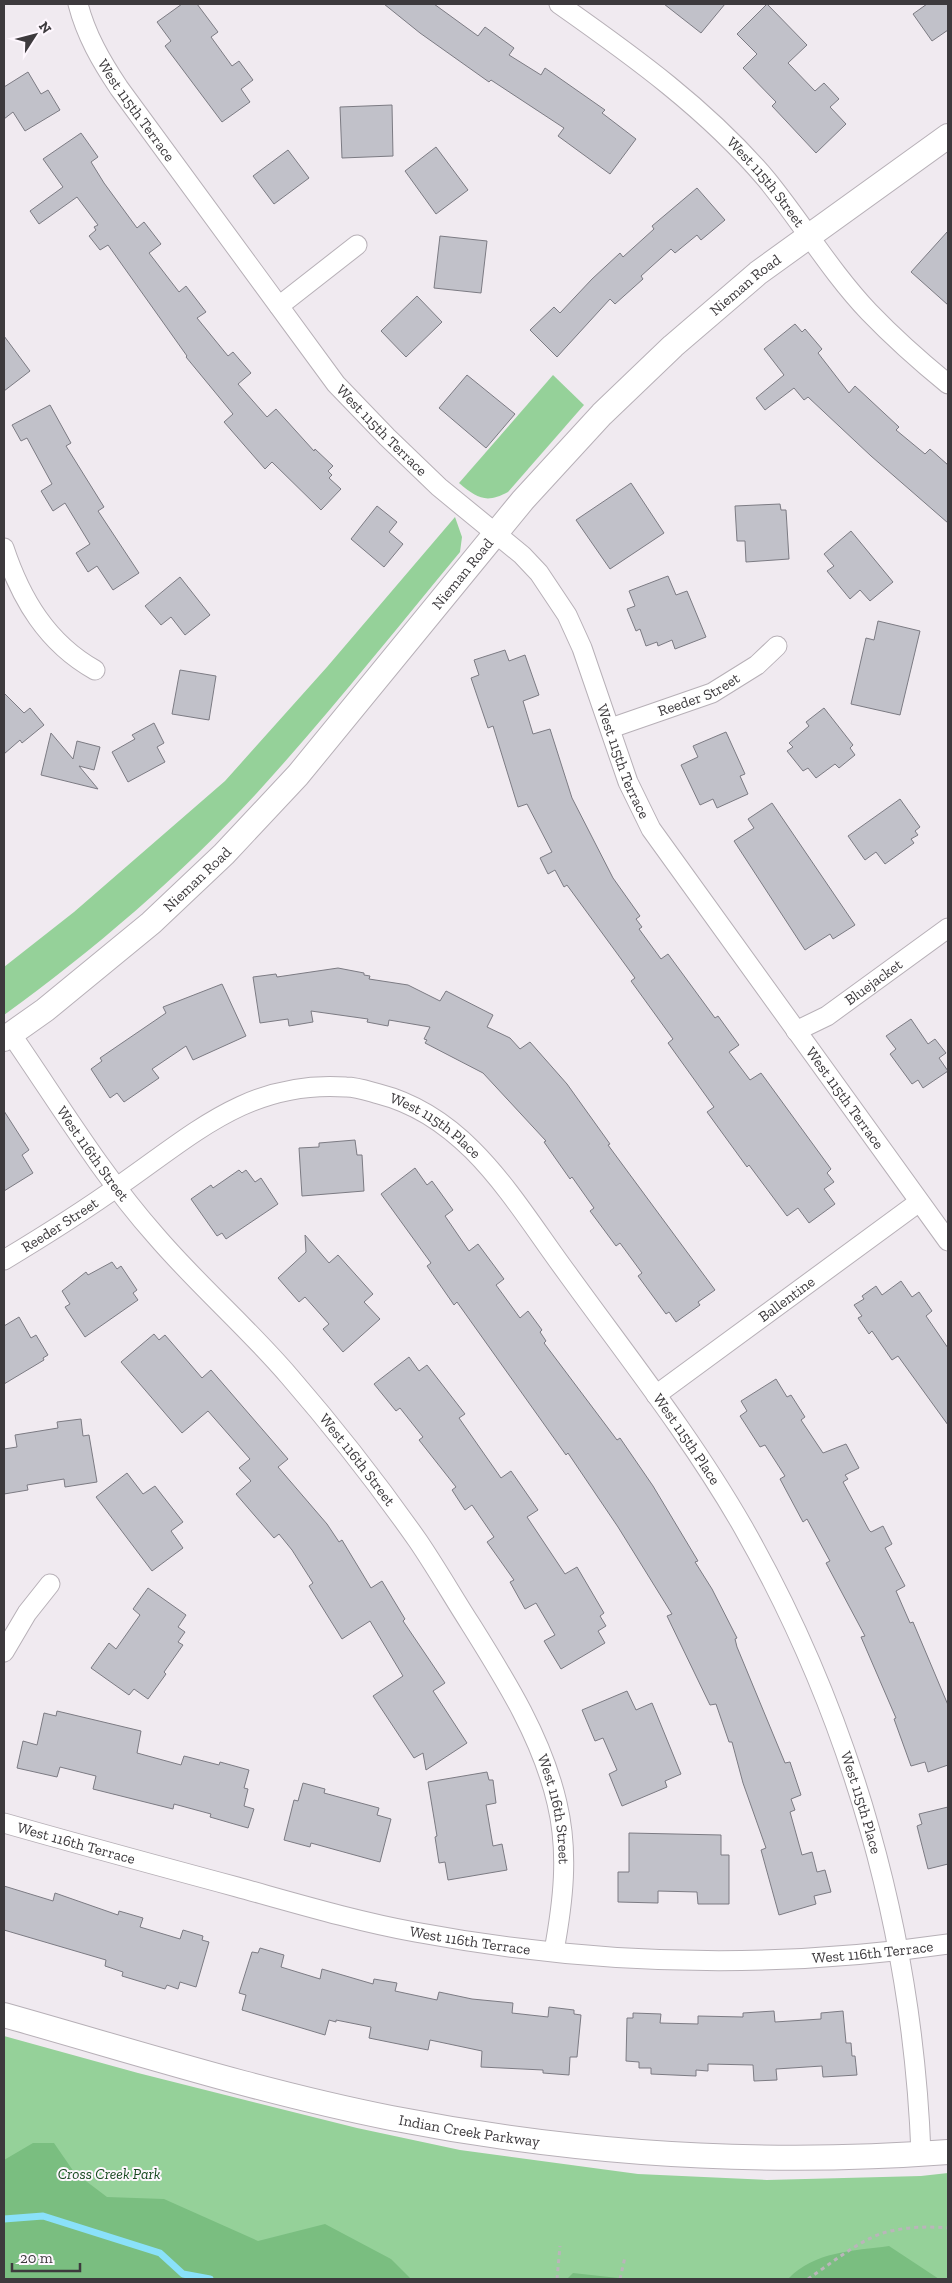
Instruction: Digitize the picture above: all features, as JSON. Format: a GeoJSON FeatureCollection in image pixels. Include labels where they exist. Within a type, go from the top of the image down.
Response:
{"type":"FeatureCollection","features":[{"type":"Feature","properties":{"kind":"street","name":"West 115th Terrace"},"geometry":{"type":"LineString","coordinates":[[78,4],[83,24],[98,56],[336,384],[439,487],[496,534],[539,573],[567,615],[582,648],[628,782],[651,829],[948,1242]]}},
{"type":"Feature","properties":{"kind":"street","name":"West 115th Street"},"geometry":{"type":"LineString","coordinates":[[559,4],[667,83],[718,128],[766,180],[869,312],[921,362],[948,384]]}},
{"type":"Feature","properties":{"kind":"street","name":"Nieman Road"},"geometry":{"type":"LineString","coordinates":[[7,1037],[45,1010],[151,923],[224,854],[298,775],[560,458],[666,353],[758,273],[948,136]]}},
{"type":"Feature","properties":{"kind":"street"},"geometry":{"type":"LineString","coordinates":[[279,306],[357,245]]}},
{"type":"Feature","properties":{"kind":"street"},"geometry":{"type":"LineString","coordinates":[[4,548],[21,590],[41,624],[74,659],[95,670]]}},
{"type":"Feature","properties":{"kind":"street","name":"Reeder Street"},"geometry":{"type":"LineString","coordinates":[[611,728],[712,693],[757,665],[777,646]]}},
{"type":"Feature","properties":{"kind":"street","name":"Bluejacket"},"geometry":{"type":"LineString","coordinates":[[796,1031],[827,1016],[948,928]]}},
{"type":"Feature","properties":{"kind":"street","name":"West 116th Street"},"geometry":{"type":"LineString","coordinates":[[7,1037],[116,1188],[186,1270],[287,1374],[358,1459],[419,1543],[498,1668],[520,1708],[544,1759],[558,1805],[564,1853],[563,1901],[554,1951]]}},
{"type":"Feature","properties":{"kind":"street","name":"West 115th Place"},"geometry":{"type":"LineString","coordinates":[[116,1188],[215,1118],[237,1106],[273,1092],[312,1086],[351,1087],[400,1099],[436,1118],[482,1158],[656,1395],[742,1524],[790,1615],[824,1695],[858,1790],[888,1899],[905,1979],[920,2104],[921,2154]]}},
{"type":"Feature","properties":{"kind":"street","name":"Reeder Street"},"geometry":{"type":"LineString","coordinates":[[4,1260],[116,1188]]}},
{"type":"Feature","properties":{"kind":"street","name":"Ballentine"},"geometry":{"type":"LineString","coordinates":[[656,1395],[919,1202]]}},
{"type":"Feature","properties":{"kind":"street"},"geometry":{"type":"LineString","coordinates":[[4,1652],[27,1613],[50,1584]]}},
{"type":"Feature","properties":{"kind":"street","name":"West 116th Terrace"},"geometry":{"type":"LineString","coordinates":[[4,1824],[281,1900],[413,1932],[554,1951],[618,1959],[675,1962],[787,1960],[898,1952],[948,1944]]}},
{"type":"Feature","properties":{"kind":"street","name":"Indian Creek Parkway"},"geometry":{"type":"LineString","coordinates":[[4,2015],[307,2099],[390,2118],[500,2138],[599,2149],[735,2158],[853,2158],[948,2152]]}},
{"type":"Feature","properties":{"kind":"path"},"geometry":{"type":"LineString","coordinates":[[808,2279],[842,2255],[880,2234],[925,2226],[948,2228]]}},
{"type":"Feature","properties":{"kind":"path"},"geometry":{"type":"LineString","coordinates":[[557,2279],[560,2246]]}},
{"type":"Feature","properties":{"kind":"path"},"geometry":{"type":"LineString","coordinates":[[620,2279],[625,2257]]}},
{"type":"Feature","properties":{"kind":"green space"},"geometry":{"type":"Polygon","coordinates":[[[553,375],[584,405],[508,492],[494,498],[482,498],[459,483],[553,375]]]}},
{"type":"Feature","properties":{"kind":"green space"},"geometry":{"type":"Polygon","coordinates":[[[455,517],[462,537],[460,552],[334,705],[256,794],[167,883],[71,965],[4,1015],[4,967],[74,912],[225,781],[327,667],[455,517]]]}},
{"type":"Feature","properties":{"kind":"green space","name":"Cross Creek Park"},"geometry":{"type":"Polygon","coordinates":[[[4,2036],[138,2073],[357,2128],[460,2150],[638,2174],[767,2180],[921,2176],[948,2173],[948,2279],[4,2279],[4,2036]]]}},
{"type":"Feature","properties":{"kind":"green space"},"geometry":{"type":"Polygon","coordinates":[[[33,2143],[54,2143],[74,2172],[107,2197],[164,2199],[258,2241],[325,2224],[391,2259],[411,2279],[4,2279],[4,2160],[33,2143]]]}},
{"type":"Feature","properties":{"kind":"green space"},"geometry":{"type":"Polygon","coordinates":[[[889,2246],[939,2279],[788,2279],[810,2263],[822,2258],[848,2251],[889,2246]]]}},
{"type":"Feature","properties":{"kind":"green space"},"geometry":{"type":"Polygon","coordinates":[[[573,2273],[627,2279],[567,2279],[573,2273]]]}},
{"type":"Feature","properties":{"kind":"building"},"geometry":{"type":"Polygon","coordinates":[[[182,4],[197,4],[218,32],[211,37],[232,66],[239,61],[253,80],[241,89],[250,102],[222,122],[165,46],[171,41],[157,22],[182,4]]]}},
{"type":"Feature","properties":{"kind":"building"},"geometry":{"type":"Polygon","coordinates":[[[384,4],[434,4],[478,36],[485,27],[514,48],[509,55],[541,75],[545,68],[605,110],[602,113],[636,139],[610,174],[558,136],[564,128],[491,80],[489,82],[420,33],[384,4]]]}},
{"type":"Feature","properties":{"kind":"building"},"geometry":{"type":"Polygon","coordinates":[[[664,4],[725,4],[701,33],[664,4]]]}},
{"type":"Feature","properties":{"kind":"building"},"geometry":{"type":"Polygon","coordinates":[[[767,4],[807,45],[788,63],[815,91],[824,83],[839,99],[830,107],[846,124],[816,153],[772,106],[776,102],[743,68],[757,54],[737,34],[767,4]]]}},
{"type":"Feature","properties":{"kind":"building"},"geometry":{"type":"Polygon","coordinates":[[[927,4],[948,4],[948,30],[932,41],[913,14],[927,4]]]}},
{"type":"Feature","properties":{"kind":"building"},"geometry":{"type":"Polygon","coordinates":[[[28,72],[41,94],[48,90],[60,110],[25,131],[13,112],[4,119],[4,87],[28,72]]]}},
{"type":"Feature","properties":{"kind":"building"},"geometry":{"type":"Polygon","coordinates":[[[392,105],[393,156],[342,158],[340,107],[392,105]]]}},
{"type":"Feature","properties":{"kind":"building"},"geometry":{"type":"Polygon","coordinates":[[[81,133],[98,157],[91,162],[104,183],[137,228],[144,222],[161,244],[149,253],[179,292],[186,286],[206,312],[197,318],[228,356],[233,352],[251,373],[238,384],[267,417],[276,409],[314,451],[315,449],[333,466],[328,471],[332,475],[329,478],[341,489],[321,510],[272,462],[265,469],[224,422],[233,414],[186,357],[108,245],[100,250],[89,236],[96,230],[94,227],[98,225],[77,197],[39,224],[30,211],[63,187],[43,159],[81,133]]]}},
{"type":"Feature","properties":{"kind":"building"},"geometry":{"type":"Polygon","coordinates":[[[436,147],[468,190],[436,214],[405,171],[436,147]]]}},
{"type":"Feature","properties":{"kind":"building"},"geometry":{"type":"Polygon","coordinates":[[[288,150],[309,178],[274,204],[253,176],[288,150]]]}},
{"type":"Feature","properties":{"kind":"building"},"geometry":{"type":"Polygon","coordinates":[[[697,188],[725,220],[701,240],[697,235],[675,253],[671,249],[641,276],[643,279],[615,304],[610,299],[557,357],[530,330],[554,307],[560,313],[620,253],[623,257],[654,229],[652,226],[697,188]]]}},
{"type":"Feature","properties":{"kind":"building"},"geometry":{"type":"Polygon","coordinates":[[[948,231],[948,305],[911,272],[948,231]]]}},
{"type":"Feature","properties":{"kind":"building"},"geometry":{"type":"Polygon","coordinates":[[[440,236],[487,241],[481,293],[434,288],[440,236]]]}},
{"type":"Feature","properties":{"kind":"building"},"geometry":{"type":"Polygon","coordinates":[[[417,296],[442,322],[406,357],[381,331],[417,296]]]}},
{"type":"Feature","properties":{"kind":"building"},"geometry":{"type":"Polygon","coordinates":[[[795,324],[802,332],[805,329],[822,349],[818,353],[849,393],[855,386],[899,427],[896,430],[925,454],[930,449],[948,465],[948,523],[871,456],[808,397],[804,400],[794,388],[765,410],[756,398],[784,375],[764,349],[795,324]]]}},
{"type":"Feature","properties":{"kind":"building"},"geometry":{"type":"Polygon","coordinates":[[[4,336],[30,371],[4,391],[4,336]]]}},
{"type":"Feature","properties":{"kind":"building"},"geometry":{"type":"Polygon","coordinates":[[[467,375],[515,414],[486,448],[439,408],[467,375]]]}},
{"type":"Feature","properties":{"kind":"building"},"geometry":{"type":"Polygon","coordinates":[[[50,405],[71,443],[66,446],[104,507],[98,511],[139,573],[113,590],[97,566],[88,572],[76,553],[90,544],[65,503],[53,511],[41,491],[52,484],[27,438],[21,441],[12,425],[50,405]]]}},
{"type":"Feature","properties":{"kind":"building"},"geometry":{"type":"Polygon","coordinates":[[[631,483],[664,533],[610,569],[576,520],[631,483]]]}},
{"type":"Feature","properties":{"kind":"building"},"geometry":{"type":"Polygon","coordinates":[[[780,504],[781,510],[786,510],[789,559],[746,562],[745,541],[737,541],[735,506],[780,504]]]}},
{"type":"Feature","properties":{"kind":"building"},"geometry":{"type":"Polygon","coordinates":[[[377,506],[397,522],[389,532],[403,544],[384,567],[351,539],[377,506]]]}},
{"type":"Feature","properties":{"kind":"building"},"geometry":{"type":"Polygon","coordinates":[[[851,531],[893,582],[870,601],[860,590],[850,599],[827,571],[834,566],[824,554],[851,531]]]}},
{"type":"Feature","properties":{"kind":"building"},"geometry":{"type":"Polygon","coordinates":[[[668,576],[676,595],[687,591],[706,637],[675,649],[672,640],[658,646],[657,642],[646,646],[640,629],[636,631],[627,609],[635,606],[629,591],[668,576]]]}},
{"type":"Feature","properties":{"kind":"building"},"geometry":{"type":"Polygon","coordinates":[[[180,577],[210,615],[185,635],[171,617],[161,625],[145,606],[180,577]]]}},
{"type":"Feature","properties":{"kind":"building"},"geometry":{"type":"Polygon","coordinates":[[[878,621],[920,631],[900,715],[851,704],[866,638],[874,640],[878,621]]]}},
{"type":"Feature","properties":{"kind":"building"},"geometry":{"type":"Polygon","coordinates":[[[505,650],[509,661],[525,655],[539,695],[523,701],[533,734],[550,729],[572,798],[613,878],[640,916],[636,919],[642,927],[639,929],[661,959],[668,954],[715,1018],[718,1016],[739,1045],[729,1052],[750,1080],[761,1073],[831,1169],[827,1173],[834,1182],[824,1189],[835,1204],[809,1223],[798,1208],[787,1216],[749,1165],[747,1167],[707,1112],[714,1107],[668,1043],[673,1039],[631,981],[635,978],[567,885],[564,887],[555,870],[548,874],[540,858],[552,852],[527,804],[518,807],[493,726],[488,728],[471,678],[479,675],[474,660],[505,650]]]}},
{"type":"Feature","properties":{"kind":"building"},"geometry":{"type":"Polygon","coordinates":[[[180,670],[216,676],[209,720],[172,714],[180,670]]]}},
{"type":"Feature","properties":{"kind":"building"},"geometry":{"type":"Polygon","coordinates":[[[4,693],[24,713],[30,708],[44,725],[22,743],[20,740],[4,754],[4,693]]]}},
{"type":"Feature","properties":{"kind":"building"},"geometry":{"type":"Polygon","coordinates":[[[824,708],[853,745],[850,748],[855,755],[839,768],[835,764],[816,778],[808,768],[803,771],[787,751],[793,747],[789,743],[809,726],[806,722],[824,708]]]}},
{"type":"Feature","properties":{"kind":"building"},"geometry":{"type":"Polygon","coordinates":[[[154,723],[164,743],[157,747],[165,762],[128,782],[112,752],[135,739],[132,735],[154,723]]]}},
{"type":"Feature","properties":{"kind":"building"},"geometry":{"type":"Polygon","coordinates":[[[726,732],[745,774],[740,776],[748,794],[717,808],[713,799],[700,805],[681,765],[698,757],[693,746],[726,732]]]}},
{"type":"Feature","properties":{"kind":"building"},"geometry":{"type":"Polygon","coordinates":[[[51,733],[73,759],[77,741],[100,747],[94,770],[79,766],[98,789],[41,775],[51,733]]]}},
{"type":"Feature","properties":{"kind":"building"},"geometry":{"type":"Polygon","coordinates":[[[900,799],[920,827],[915,831],[918,835],[911,839],[914,843],[885,864],[876,852],[865,860],[848,836],[900,799]]]}},
{"type":"Feature","properties":{"kind":"building"},"geometry":{"type":"Polygon","coordinates":[[[772,803],[855,925],[833,939],[830,934],[805,950],[734,841],[754,828],[748,819],[772,803]]]}},
{"type":"Feature","properties":{"kind":"building"},"geometry":{"type":"Polygon","coordinates":[[[338,968],[364,973],[364,975],[370,976],[369,979],[408,985],[440,1001],[446,991],[493,1015],[487,1027],[510,1038],[520,1049],[530,1042],[567,1084],[610,1144],[608,1145],[715,1290],[698,1302],[700,1305],[676,1322],[669,1312],[666,1314],[638,1276],[642,1273],[620,1243],[616,1246],[590,1211],[594,1208],[572,1177],[570,1179],[544,1142],[546,1141],[483,1073],[425,1043],[427,1040],[424,1039],[430,1027],[389,1020],[388,1026],[367,1022],[368,1019],[311,1011],[313,1022],[289,1026],[288,1019],[260,1023],[253,977],[276,974],[277,977],[338,968]]]}},
{"type":"Feature","properties":{"kind":"building"},"geometry":{"type":"Polygon","coordinates":[[[222,984],[246,1036],[193,1060],[186,1046],[152,1069],[159,1078],[124,1102],[117,1093],[110,1098],[91,1069],[102,1061],[100,1058],[166,1013],[163,1007],[222,984]]]}},
{"type":"Feature","properties":{"kind":"building"},"geometry":{"type":"Polygon","coordinates":[[[911,1019],[928,1044],[935,1039],[946,1053],[939,1058],[948,1071],[923,1088],[918,1080],[912,1084],[890,1054],[896,1049],[886,1036],[911,1019]]]}},
{"type":"Feature","properties":{"kind":"building"},"geometry":{"type":"Polygon","coordinates":[[[4,1111],[29,1150],[22,1155],[33,1173],[4,1191],[4,1111]]]}},
{"type":"Feature","properties":{"kind":"building"},"geometry":{"type":"Polygon","coordinates":[[[355,1140],[357,1155],[362,1155],[364,1191],[302,1196],[299,1148],[319,1147],[319,1143],[355,1140]]]}},
{"type":"Feature","properties":{"kind":"building"},"geometry":{"type":"Polygon","coordinates":[[[415,1168],[427,1185],[432,1181],[453,1210],[445,1216],[469,1251],[478,1244],[504,1279],[496,1285],[520,1318],[528,1311],[542,1330],[540,1332],[546,1341],[544,1343],[617,1440],[620,1438],[653,1486],[698,1561],[695,1562],[712,1589],[737,1638],[735,1639],[737,1647],[785,1763],[790,1762],[801,1795],[791,1799],[795,1810],[790,1812],[802,1855],[812,1852],[817,1872],[825,1870],[831,1892],[814,1896],[816,1904],[779,1915],[761,1850],[766,1848],[743,1783],[732,1742],[729,1742],[716,1704],[710,1705],[667,1616],[672,1614],[618,1527],[568,1453],[566,1455],[457,1302],[454,1305],[427,1266],[431,1263],[381,1194],[415,1168]]]}},
{"type":"Feature","properties":{"kind":"building"},"geometry":{"type":"Polygon","coordinates":[[[239,1170],[242,1173],[246,1170],[255,1182],[261,1178],[278,1204],[226,1239],[222,1233],[217,1236],[191,1199],[211,1185],[213,1188],[239,1170]]]}},
{"type":"Feature","properties":{"kind":"building"},"geometry":{"type":"Polygon","coordinates":[[[305,1235],[329,1263],[338,1255],[373,1294],[364,1302],[380,1319],[343,1352],[323,1329],[329,1324],[305,1297],[299,1302],[278,1278],[306,1252],[305,1235]]]}},
{"type":"Feature","properties":{"kind":"building"},"geometry":{"type":"Polygon","coordinates":[[[112,1262],[117,1269],[121,1266],[137,1290],[133,1293],[138,1300],[85,1337],[65,1307],[70,1304],[62,1291],[86,1272],[88,1275],[112,1262]]]}},
{"type":"Feature","properties":{"kind":"building"},"geometry":{"type":"Polygon","coordinates":[[[901,1281],[912,1297],[919,1292],[932,1311],[926,1316],[948,1348],[948,1425],[898,1356],[892,1360],[872,1331],[869,1334],[858,1318],[862,1316],[854,1305],[864,1299],[862,1296],[876,1286],[882,1295],[901,1281]]]}},
{"type":"Feature","properties":{"kind":"building"},"geometry":{"type":"Polygon","coordinates":[[[19,1317],[31,1338],[36,1335],[48,1355],[43,1358],[44,1360],[4,1384],[4,1326],[19,1317]]]}},
{"type":"Feature","properties":{"kind":"building"},"geometry":{"type":"Polygon","coordinates":[[[154,1334],[159,1340],[165,1335],[202,1378],[211,1370],[288,1459],[278,1467],[327,1524],[339,1542],[342,1540],[371,1588],[382,1581],[405,1619],[403,1621],[445,1683],[433,1691],[467,1743],[426,1770],[423,1753],[414,1758],[373,1696],[403,1676],[370,1621],[342,1639],[309,1586],[313,1583],[292,1550],[279,1534],[274,1538],[236,1494],[251,1481],[239,1468],[250,1459],[208,1411],[182,1433],[121,1362],[154,1334]]]}},
{"type":"Feature","properties":{"kind":"building"},"geometry":{"type":"Polygon","coordinates":[[[409,1357],[419,1371],[427,1365],[465,1414],[459,1418],[501,1478],[511,1471],[538,1510],[527,1517],[565,1574],[577,1567],[604,1613],[600,1616],[606,1626],[598,1631],[605,1643],[561,1669],[544,1641],[555,1635],[536,1603],[525,1609],[510,1582],[514,1580],[487,1542],[494,1537],[472,1505],[465,1510],[452,1490],[456,1487],[419,1440],[423,1437],[400,1408],[396,1411],[374,1384],[409,1357]]]}},
{"type":"Feature","properties":{"kind":"building"},"geometry":{"type":"Polygon","coordinates":[[[776,1379],[787,1397],[791,1395],[805,1417],[801,1420],[823,1453],[846,1444],[859,1468],[845,1475],[848,1479],[843,1482],[869,1530],[871,1532],[883,1526],[892,1544],[885,1548],[905,1586],[896,1591],[910,1623],[913,1622],[948,1705],[948,1765],[928,1772],[925,1762],[911,1766],[894,1719],[896,1718],[861,1637],[865,1636],[826,1563],[830,1561],[807,1519],[803,1522],[780,1479],[785,1476],[765,1445],[760,1447],[740,1416],[747,1411],[741,1401],[776,1379]]]}},
{"type":"Feature","properties":{"kind":"building"},"geometry":{"type":"Polygon","coordinates":[[[81,1419],[83,1436],[89,1435],[97,1482],[65,1487],[64,1479],[27,1485],[28,1490],[4,1494],[4,1449],[17,1447],[15,1435],[58,1428],[57,1422],[81,1419]]]}},
{"type":"Feature","properties":{"kind":"building"},"geometry":{"type":"Polygon","coordinates":[[[127,1473],[143,1494],[155,1486],[183,1522],[171,1531],[183,1548],[152,1571],[96,1497],[127,1473]]]}},
{"type":"Feature","properties":{"kind":"building"},"geometry":{"type":"Polygon","coordinates":[[[148,1588],[186,1615],[178,1627],[185,1632],[178,1642],[183,1645],[164,1672],[166,1674],[148,1699],[134,1689],[129,1695],[91,1668],[109,1643],[116,1649],[140,1615],[133,1609],[148,1588]]]}},
{"type":"Feature","properties":{"kind":"building"},"geometry":{"type":"Polygon","coordinates":[[[627,1691],[636,1710],[652,1703],[681,1774],[665,1781],[667,1787],[622,1806],[609,1774],[617,1770],[603,1738],[595,1741],[582,1710],[627,1691]]]}},
{"type":"Feature","properties":{"kind":"building"},"geometry":{"type":"Polygon","coordinates":[[[57,1711],[141,1731],[137,1753],[181,1765],[184,1756],[219,1765],[220,1762],[249,1770],[244,1788],[248,1789],[244,1806],[254,1809],[248,1828],[210,1817],[211,1814],[174,1804],[173,1809],[93,1789],[96,1776],[60,1767],[57,1777],[17,1768],[23,1741],[37,1745],[44,1713],[56,1716],[57,1711]]]}},
{"type":"Feature","properties":{"kind":"building"},"geometry":{"type":"Polygon","coordinates":[[[487,1772],[489,1780],[493,1780],[496,1803],[486,1805],[493,1846],[502,1844],[507,1870],[448,1880],[445,1862],[439,1863],[435,1837],[437,1836],[428,1782],[487,1772]]]}},
{"type":"Feature","properties":{"kind":"building"},"geometry":{"type":"Polygon","coordinates":[[[303,1783],[325,1789],[324,1793],[379,1808],[377,1815],[391,1819],[380,1862],[311,1843],[310,1847],[284,1840],[294,1800],[298,1801],[303,1783]]]}},
{"type":"Feature","properties":{"kind":"building"},"geometry":{"type":"Polygon","coordinates":[[[948,1807],[948,1864],[928,1869],[917,1826],[922,1824],[919,1814],[948,1807]]]}},
{"type":"Feature","properties":{"kind":"building"},"geometry":{"type":"Polygon","coordinates":[[[629,1833],[721,1835],[721,1855],[729,1855],[729,1904],[698,1904],[697,1892],[658,1891],[658,1903],[618,1902],[618,1872],[629,1872],[629,1833]]]}},
{"type":"Feature","properties":{"kind":"building"},"geometry":{"type":"Polygon","coordinates":[[[4,1886],[53,1901],[55,1893],[118,1915],[119,1911],[143,1918],[140,1927],[180,1939],[183,1930],[203,1936],[202,1940],[209,1942],[196,1987],[180,1982],[178,1989],[167,1985],[165,1989],[122,1976],[123,1972],[105,1966],[106,1960],[4,1930],[4,1886]]]}},
{"type":"Feature","properties":{"kind":"building"},"geometry":{"type":"Polygon","coordinates":[[[260,1948],[284,1955],[281,1967],[320,1979],[322,1969],[373,1984],[374,1979],[397,1983],[395,1991],[437,2000],[439,1992],[472,1999],[513,2003],[512,2013],[548,2017],[549,2007],[574,2010],[574,2014],[581,2015],[577,2057],[570,2057],[569,2075],[543,2073],[543,2070],[481,2067],[482,2051],[430,2040],[428,2050],[369,2038],[371,2027],[336,2020],[336,2022],[329,2020],[325,2035],[242,2010],[246,1995],[239,1993],[252,1952],[258,1953],[260,1948]]]}},
{"type":"Feature","properties":{"kind":"building"},"geometry":{"type":"Polygon","coordinates":[[[774,2011],[775,2022],[821,2019],[821,2013],[843,2011],[846,2043],[851,2043],[852,2056],[855,2056],[857,2075],[823,2077],[822,2066],[776,2069],[777,2080],[754,2081],[753,2065],[708,2064],[708,2071],[696,2070],[696,2076],[651,2074],[651,2068],[639,2068],[639,2062],[626,2061],[627,2018],[633,2018],[633,2013],[661,2014],[660,2023],[698,2024],[698,2016],[743,2017],[743,2013],[774,2011]]]}},
{"type":"Feature","properties":{"kind":"waterway"},"geometry":{"type":"LineString","coordinates":[[4,2219],[43,2216],[160,2253],[183,2274],[210,2279]]}}]}
